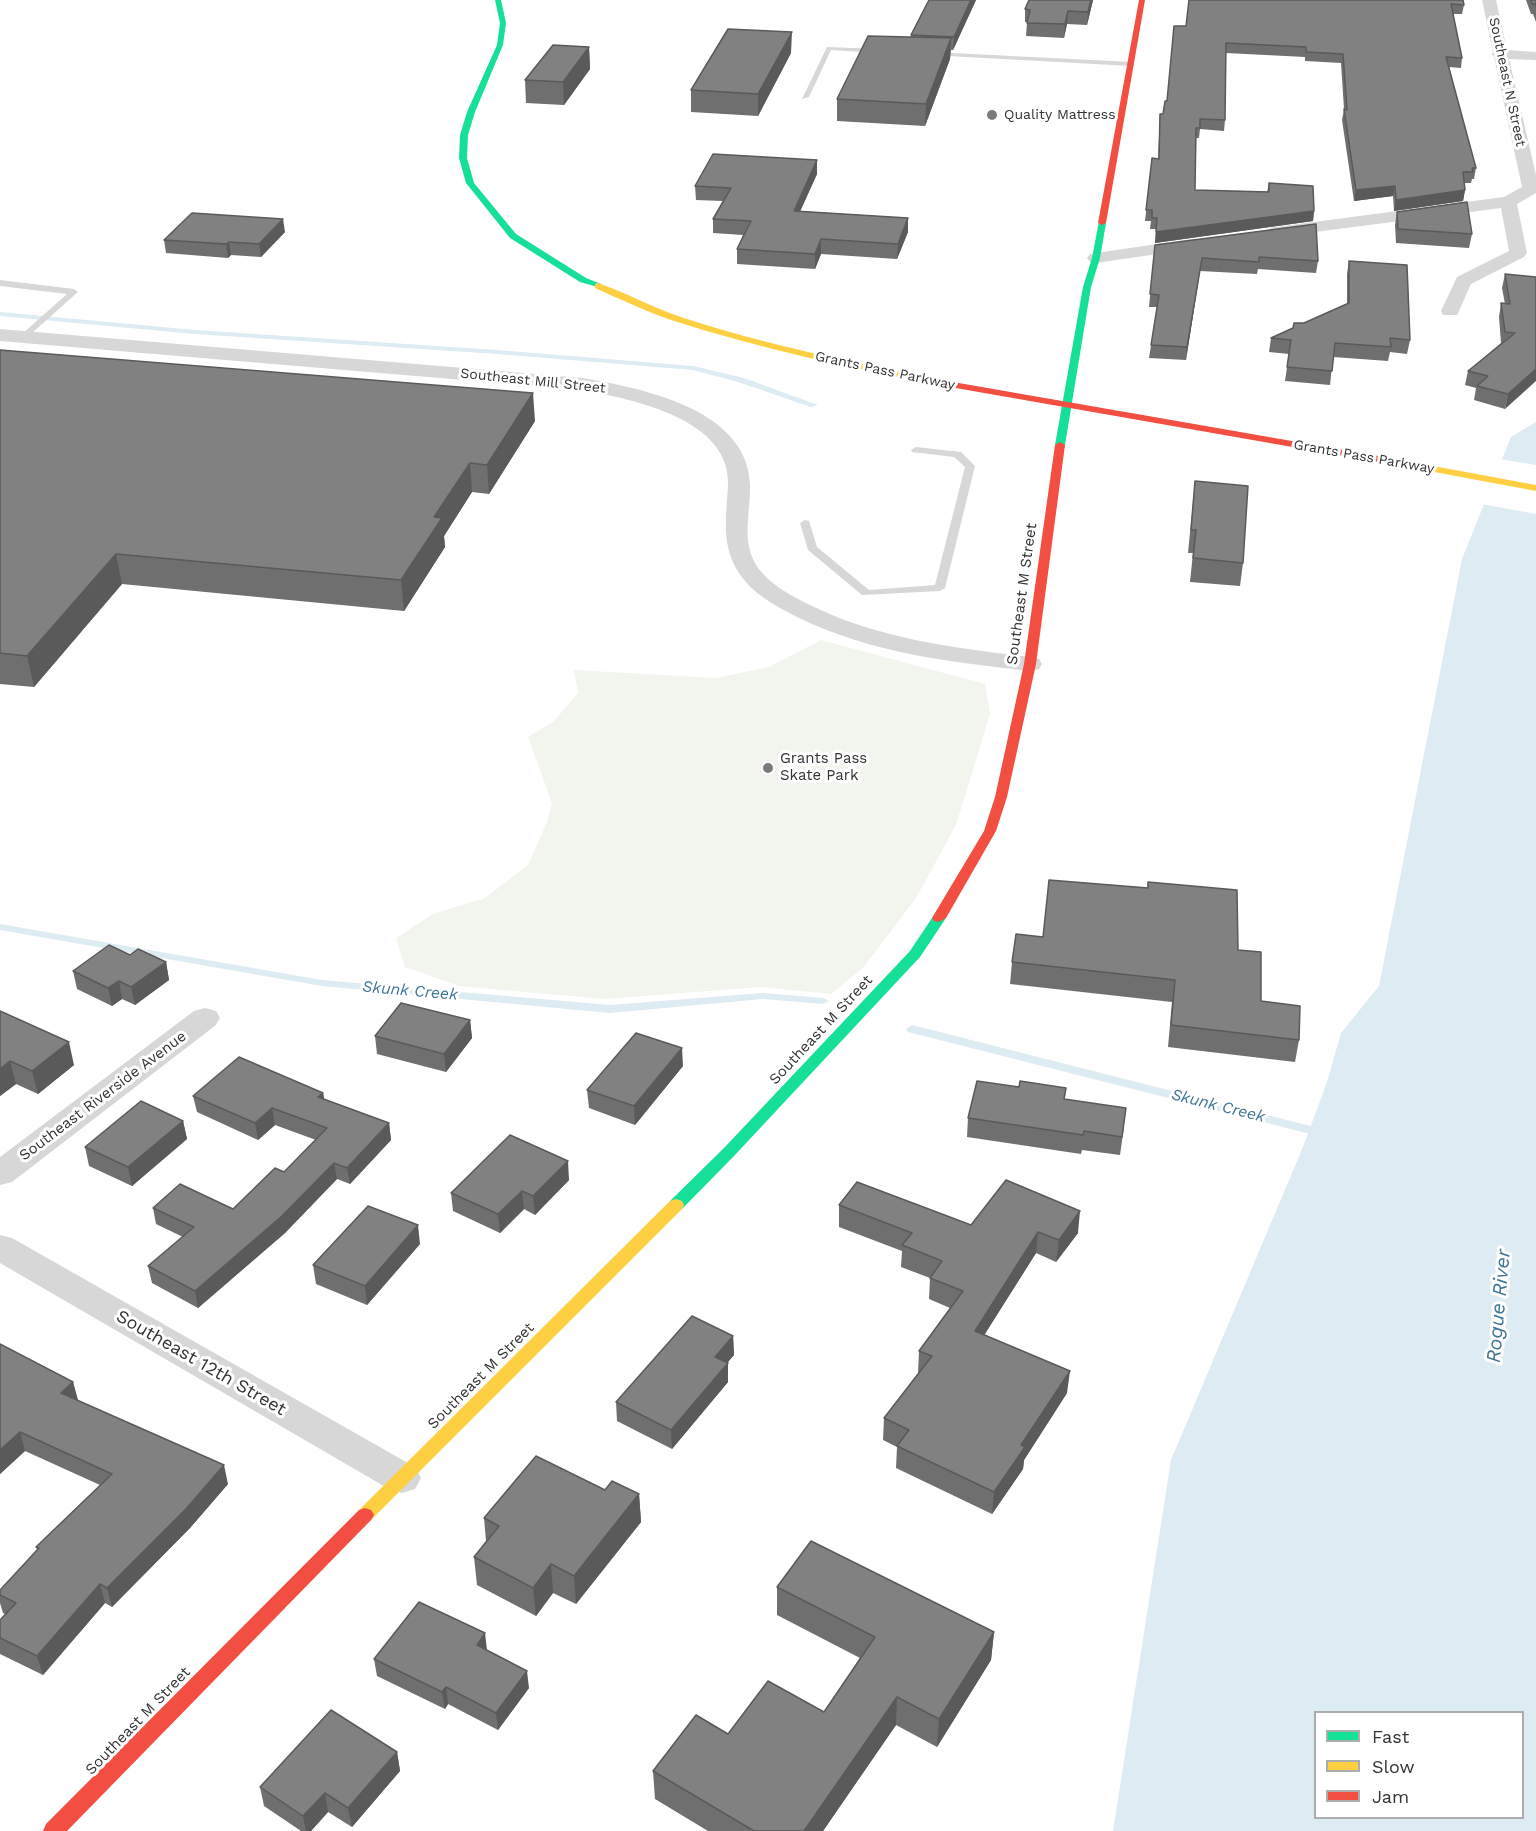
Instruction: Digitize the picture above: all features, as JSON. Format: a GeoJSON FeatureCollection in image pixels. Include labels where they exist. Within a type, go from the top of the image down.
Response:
{"type":"FeatureCollection","features":[{"type":"Feature","properties":{"kind":"main road","name":"Grants Pass Parkway"},"geometry":{"type":"LineString","coordinates":[[498,0],[504,16],[501,35],[462,139],[463,162],[470,184],[485,207],[508,231],[538,254],[572,275],[612,294],[708,328],[863,367],[1536,488]]}},
{"type":"Feature","properties":{"kind":"main road","name":"Southeast M Street"},"geometry":{"type":"LineString","coordinates":[[53,1831],[729,1152],[915,954],[948,905],[990,831],[1001,797],[1030,664],[1065,405],[1088,287],[1096,258],[1142,0]]}},
{"type":"Feature","properties":{"kind":"street","name":"Southeast N Street"},"geometry":{"type":"LineString","coordinates":[[1262,234],[1508,202],[1531,189],[1499,54],[1489,0]]}},
{"type":"Feature","properties":{"kind":"street"},"geometry":{"type":"LineString","coordinates":[[1499,54],[1536,56]]}},
{"type":"Feature","properties":{"kind":"street"},"geometry":{"type":"LineString","coordinates":[[1450,311],[1463,281],[1518,252],[1508,202]]}},
{"type":"Feature","properties":{"kind":"street"},"geometry":{"type":"LineString","coordinates":[[1096,258],[1203,242]]}},
{"type":"Feature","properties":{"kind":"street","name":"Southeast Mill Street"},"geometry":{"type":"LineString","coordinates":[[12,336],[582,384],[659,401],[680,410],[713,431],[735,460],[739,481],[735,523],[741,556],[748,570],[777,597],[808,614],[870,638],[954,655],[1030,664]]}},
{"type":"Feature","properties":{"kind":"street","name":"Southeast Riverside Avenue"},"geometry":{"type":"LineString","coordinates":[[0,1174],[205,1018]]}},
{"type":"Feature","properties":{"kind":"street","name":"Southeast 12th Street"},"geometry":{"type":"LineString","coordinates":[[0,1247],[402,1478]]}},
{"type":"Feature","properties":{"kind":"lane"},"geometry":{"type":"LineString","coordinates":[[805,97],[829,48],[887,51]]}},
{"type":"Feature","properties":{"kind":"lane"},"geometry":{"type":"LineString","coordinates":[[922,53],[1131,64]]}},
{"type":"Feature","properties":{"kind":"lane"},"geometry":{"type":"LineString","coordinates":[[0,283],[74,292],[12,336]]}},
{"type":"Feature","properties":{"kind":"lane"},"geometry":{"type":"LineString","coordinates":[[805,523],[812,548],[866,593],[940,588],[970,466],[957,454],[916,450]]}},
{"type":"Feature","properties":{"kind":"shaded area","name":"Grants Pass Skate Park"},"geometry":{"type":"Polygon","coordinates":[[[821,640],[985,684],[990,714],[956,825],[916,898],[863,968],[831,994],[761,987],[604,999],[459,986],[405,967],[396,938],[433,914],[485,898],[528,865],[547,822],[552,803],[528,737],[554,721],[578,693],[574,670],[716,678],[769,667],[821,640]]]}},
{"type":"Feature","properties":{"kind":"water","name":"Rogue River"},"geometry":{"type":"Polygon","coordinates":[[[1536,422],[1536,1831],[1113,1831],[1171,1460],[1303,1147],[1327,1082],[1341,1033],[1379,986],[1462,559],[1511,437],[1536,422]]]}},
{"type":"Feature","properties":{"kind":"pier"},"geometry":{"type":"Polygon","coordinates":[[[1499,459],[1536,465],[1536,514],[1481,504],[1499,459]]]}},
{"type":"Feature","properties":{"kind":"building"},"geometry":{"type":"Polygon","coordinates":[[[929,0],[971,0],[954,37],[911,35],[929,0]]]}},
{"type":"Feature","properties":{"kind":"building"},"geometry":{"type":"Polygon","coordinates":[[[1029,0],[1091,0],[1088,12],[1068,11],[1065,24],[1027,23],[1030,10],[1025,9],[1029,0]]]}},
{"type":"Feature","properties":{"kind":"building"},"geometry":{"type":"Polygon","coordinates":[[[1189,0],[1463,0],[1464,5],[1451,4],[1462,58],[1446,57],[1476,168],[1472,168],[1473,172],[1463,172],[1465,190],[1396,200],[1395,186],[1356,190],[1344,109],[1347,110],[1343,54],[1306,52],[1306,47],[1226,43],[1225,120],[1200,119],[1200,128],[1196,128],[1195,190],[1269,192],[1269,183],[1313,186],[1314,211],[1156,232],[1157,218],[1152,218],[1152,210],[1146,210],[1152,158],[1159,159],[1160,114],[1163,114],[1165,101],[1167,101],[1174,26],[1186,26],[1189,0]]]}},
{"type":"Feature","properties":{"kind":"building"},"geometry":{"type":"Polygon","coordinates":[[[728,29],[792,32],[758,94],[691,90],[728,29]]]}},
{"type":"Feature","properties":{"kind":"building"},"geometry":{"type":"Polygon","coordinates":[[[868,36],[951,38],[926,104],[837,99],[868,36]]]}},
{"type":"Feature","properties":{"kind":"building"},"geometry":{"type":"Polygon","coordinates":[[[553,45],[589,47],[563,82],[525,80],[553,45]]]}},
{"type":"Feature","properties":{"kind":"building"},"geometry":{"type":"Polygon","coordinates":[[[713,154],[817,160],[794,211],[908,218],[898,244],[821,239],[815,254],[737,249],[751,221],[713,219],[731,188],[695,186],[713,154]]]}},
{"type":"Feature","properties":{"kind":"building"},"geometry":{"type":"Polygon","coordinates":[[[1467,202],[1472,234],[1398,229],[1397,212],[1467,202]]]}},
{"type":"Feature","properties":{"kind":"building"},"geometry":{"type":"Polygon","coordinates":[[[192,213],[283,219],[259,244],[164,240],[192,213]]]}},
{"type":"Feature","properties":{"kind":"building"},"geometry":{"type":"Polygon","coordinates":[[[1316,224],[1318,261],[1259,257],[1259,262],[1202,258],[1187,347],[1151,345],[1159,295],[1150,294],[1155,245],[1316,224]]]}},
{"type":"Feature","properties":{"kind":"building"},"geometry":{"type":"Polygon","coordinates":[[[1349,261],[1407,265],[1410,340],[1390,338],[1391,347],[1335,343],[1332,371],[1287,367],[1291,340],[1271,338],[1293,328],[1294,323],[1304,323],[1349,303],[1349,261]]]}},
{"type":"Feature","properties":{"kind":"building"},"geometry":{"type":"Polygon","coordinates":[[[1505,274],[1536,277],[1536,369],[1508,394],[1477,386],[1488,376],[1468,371],[1515,333],[1505,332],[1501,303],[1510,304],[1505,274]]]}},
{"type":"Feature","properties":{"kind":"building"},"geometry":{"type":"Polygon","coordinates":[[[0,350],[533,393],[487,465],[470,463],[434,517],[442,518],[401,580],[116,554],[27,656],[0,653],[0,350]]]}},
{"type":"Feature","properties":{"kind":"building"},"geometry":{"type":"Polygon","coordinates":[[[1195,481],[1248,486],[1243,563],[1193,558],[1196,530],[1191,530],[1195,481]]]}},
{"type":"Feature","properties":{"kind":"building"},"geometry":{"type":"Polygon","coordinates":[[[1049,880],[1148,888],[1148,882],[1237,890],[1238,950],[1261,952],[1261,1001],[1300,1006],[1299,1040],[1171,1025],[1175,980],[1012,962],[1016,934],[1043,937],[1049,880]]]}},
{"type":"Feature","properties":{"kind":"building"},"geometry":{"type":"Polygon","coordinates":[[[109,945],[130,955],[138,949],[166,962],[131,987],[119,981],[108,988],[73,971],[109,945]]]}},
{"type":"Feature","properties":{"kind":"building"},"geometry":{"type":"Polygon","coordinates":[[[401,1003],[470,1020],[444,1054],[375,1036],[401,1003]]]}},
{"type":"Feature","properties":{"kind":"building"},"geometry":{"type":"Polygon","coordinates":[[[0,1011],[69,1042],[32,1071],[10,1061],[0,1069],[0,1011]]]}},
{"type":"Feature","properties":{"kind":"building"},"geometry":{"type":"Polygon","coordinates":[[[636,1033],[682,1048],[634,1106],[587,1090],[636,1033]]]}},
{"type":"Feature","properties":{"kind":"building"},"geometry":{"type":"Polygon","coordinates":[[[239,1057],[323,1093],[318,1097],[389,1123],[347,1168],[334,1163],[282,1216],[195,1291],[148,1266],[194,1227],[153,1208],[180,1184],[233,1209],[275,1168],[284,1172],[327,1128],[272,1108],[255,1123],[193,1096],[239,1057]]]}},
{"type":"Feature","properties":{"kind":"building"},"geometry":{"type":"Polygon","coordinates":[[[977,1081],[1019,1087],[1020,1081],[1066,1088],[1064,1099],[1126,1108],[1122,1137],[1084,1131],[1083,1135],[968,1118],[977,1081]]]}},
{"type":"Feature","properties":{"kind":"building"},"geometry":{"type":"Polygon","coordinates":[[[141,1101],[183,1121],[128,1167],[85,1147],[141,1101]]]}},
{"type":"Feature","properties":{"kind":"building"},"geometry":{"type":"Polygon","coordinates":[[[510,1135],[568,1161],[533,1196],[522,1191],[498,1214],[451,1193],[510,1135]]]}},
{"type":"Feature","properties":{"kind":"building"},"geometry":{"type":"Polygon","coordinates":[[[1006,1180],[1080,1211],[1059,1240],[1038,1232],[975,1331],[1070,1371],[1021,1445],[1025,1447],[994,1492],[897,1446],[909,1430],[884,1418],[932,1356],[919,1351],[963,1291],[930,1278],[942,1261],[902,1245],[912,1233],[839,1205],[857,1182],[971,1225],[1006,1180]]]}},
{"type":"Feature","properties":{"kind":"building"},"geometry":{"type":"Polygon","coordinates":[[[368,1206],[418,1225],[365,1286],[313,1265],[368,1206]]]}},
{"type":"Feature","properties":{"kind":"building"},"geometry":{"type":"Polygon","coordinates":[[[692,1316],[733,1336],[715,1357],[728,1363],[671,1430],[616,1402],[692,1316]]]}},
{"type":"Feature","properties":{"kind":"building"},"geometry":{"type":"Polygon","coordinates":[[[0,1344],[73,1382],[61,1393],[224,1465],[186,1509],[107,1588],[100,1584],[37,1656],[0,1638],[0,1620],[16,1603],[0,1595],[0,1590],[39,1548],[36,1547],[112,1474],[20,1432],[0,1450],[0,1344]]]}},
{"type":"Feature","properties":{"kind":"building"},"geometry":{"type":"Polygon","coordinates":[[[536,1456],[605,1490],[612,1481],[639,1494],[574,1576],[551,1564],[533,1588],[474,1557],[499,1526],[484,1518],[536,1456]]]}},
{"type":"Feature","properties":{"kind":"building"},"geometry":{"type":"Polygon","coordinates":[[[811,1541],[994,1632],[939,1719],[897,1697],[804,1831],[754,1831],[653,1771],[696,1715],[728,1734],[768,1681],[824,1712],[875,1637],[777,1587],[811,1541]]]}},
{"type":"Feature","properties":{"kind":"building"},"geometry":{"type":"Polygon","coordinates":[[[419,1602],[485,1633],[477,1645],[527,1671],[496,1713],[446,1687],[442,1692],[374,1659],[419,1602]]]}},
{"type":"Feature","properties":{"kind":"building"},"geometry":{"type":"Polygon","coordinates":[[[331,1710],[397,1752],[348,1808],[325,1793],[303,1816],[260,1787],[331,1710]]]}},
{"type":"Feature","properties":{"kind":"waterway"},"geometry":{"type":"LineString","coordinates":[[0,314],[195,332],[497,352],[693,368],[741,380],[814,405]]}},
{"type":"Feature","properties":{"kind":"waterway","name":"Skunk Creek"},"geometry":{"type":"LineString","coordinates":[[0,927],[322,983],[610,1009],[763,996],[823,1001]]}},
{"type":"Feature","properties":{"kind":"waterway","name":"Skunk Creek"},"geometry":{"type":"LineString","coordinates":[[912,1029],[1322,1133]]}},
{"type":"Feature","properties":{"kind":"traffic: fast"},"geometry":{"type":"LineString","coordinates":[[498,0],[503,23],[500,45],[471,112],[464,135],[463,158],[470,183],[513,236],[583,280],[598,286]]}},
{"type":"Feature","properties":{"kind":"traffic: fast"},"geometry":{"type":"LineString","coordinates":[[1060,445],[1087,287],[1096,258],[1102,223]]}},
{"type":"Feature","properties":{"kind":"traffic: fast"},"geometry":{"type":"LineString","coordinates":[[676,1205],[729,1152],[915,954],[939,918]]}},
{"type":"Feature","properties":{"kind":"traffic: slow"},"geometry":{"type":"LineString","coordinates":[[598,286],[674,318],[743,338],[847,364],[953,385]]}},
{"type":"Feature","properties":{"kind":"traffic: slow"},"geometry":{"type":"LineString","coordinates":[[1401,463],[1536,488]]}},
{"type":"Feature","properties":{"kind":"traffic: slow"},"geometry":{"type":"LineString","coordinates":[[365,1515],[676,1205]]}},
{"type":"Feature","properties":{"kind":"traffic: jam"},"geometry":{"type":"LineString","coordinates":[[1102,223],[1142,0]]}},
{"type":"Feature","properties":{"kind":"traffic: jam"},"geometry":{"type":"LineString","coordinates":[[953,385],[1401,463]]}},
{"type":"Feature","properties":{"kind":"traffic: jam"},"geometry":{"type":"LineString","coordinates":[[939,918],[990,831],[1001,797],[1030,664],[1060,445]]}},
{"type":"Feature","properties":{"kind":"traffic: jam"},"geometry":{"type":"LineString","coordinates":[[53,1831],[365,1515]]}},
{"type":"Feature","properties":{"kind":"place","name":"Quality Mattress"},"geometry":{"type":"Point","coordinates":[992,115]}},
{"type":"Feature","properties":{"kind":"place","name":"Grants Pass Skate Park"},"geometry":{"type":"Point","coordinates":[768,768]}}]}
